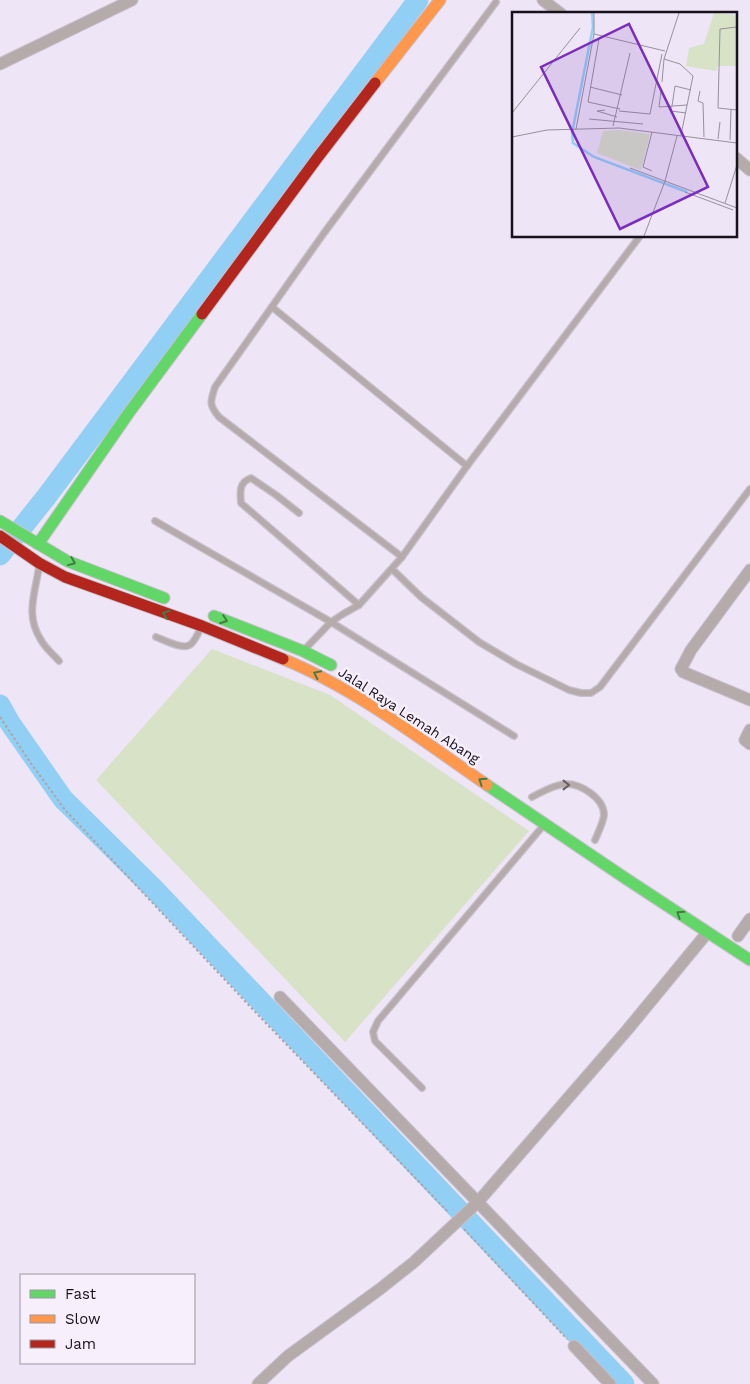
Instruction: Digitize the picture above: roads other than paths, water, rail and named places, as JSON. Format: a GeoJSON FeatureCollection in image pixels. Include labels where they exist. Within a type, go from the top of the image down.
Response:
{"type":"FeatureCollection","features":[{"type":"Feature","properties":{"kind":"main road"},"geometry":{"type":"LineString","coordinates":[[34,542],[348,117],[440,0]]}},
{"type":"Feature","properties":{"kind":"main road"},"geometry":{"type":"LineString","coordinates":[[4,523],[67,560],[172,601]]}},
{"type":"Feature","properties":{"kind":"main road","name":"Jalal Raya Lemah Abang"},"geometry":{"type":"LineString","coordinates":[[1,537],[39,563],[65,577],[202,626],[299,666],[338,685],[750,960]]}},
{"type":"Feature","properties":{"kind":"main road","name":"Jalal Raya Lemah Abang"},"geometry":{"type":"LineString","coordinates":[[206,613],[303,651],[339,670]]}},
{"type":"Feature","properties":{"kind":"main road"},"geometry":{"type":"LineString","coordinates":[[734,933],[750,944]]}},
{"type":"Feature","properties":{"kind":"street"},"geometry":{"type":"LineString","coordinates":[[0,64],[132,0]]}},
{"type":"Feature","properties":{"kind":"street"},"geometry":{"type":"LineString","coordinates":[[544,0],[558,12]]}},
{"type":"Feature","properties":{"kind":"street"},"geometry":{"type":"LineString","coordinates":[[738,160],[750,170]]}},
{"type":"Feature","properties":{"kind":"street"},"geometry":{"type":"LineString","coordinates":[[750,570],[691,650],[681,669],[683,672],[750,700]]}},
{"type":"Feature","properties":{"kind":"street"},"geometry":{"type":"LineString","coordinates":[[750,730],[745,740],[750,744]]}},
{"type":"Feature","properties":{"kind":"street"},"geometry":{"type":"LineString","coordinates":[[734,933],[750,919]]}},
{"type":"Feature","properties":{"kind":"street"},"geometry":{"type":"LineString","coordinates":[[258,1384],[288,1356],[414,1262],[466,1214],[628,1028],[707,933]]}},
{"type":"Feature","properties":{"kind":"street"},"geometry":{"type":"LineString","coordinates":[[280,997],[466,1214],[653,1384]]}},
{"type":"Feature","properties":{"kind":"street"},"geometry":{"type":"LineString","coordinates":[[574,1346],[610,1384]]}},
{"type":"Feature","properties":{"kind":"lane"},"geometry":{"type":"LineString","coordinates":[[402,557],[219,417],[212,409],[210,401],[215,387],[272,306],[496,2]]}},
{"type":"Feature","properties":{"kind":"lane"},"geometry":{"type":"LineString","coordinates":[[303,651],[331,622],[359,605],[402,557],[467,466],[638,238]]}},
{"type":"Feature","properties":{"kind":"lane"},"geometry":{"type":"LineString","coordinates":[[272,306],[467,466]]}},
{"type":"Feature","properties":{"kind":"lane"},"geometry":{"type":"LineString","coordinates":[[299,513],[251,478],[246,480],[240,489],[241,503],[359,605]]}},
{"type":"Feature","properties":{"kind":"lane"},"geometry":{"type":"LineString","coordinates":[[392,568],[421,597],[478,642],[516,664],[561,686],[582,693],[591,693],[600,687],[750,490]]}},
{"type":"Feature","properties":{"kind":"lane"},"geometry":{"type":"LineString","coordinates":[[155,521],[331,622],[514,736]]}},
{"type":"Feature","properties":{"kind":"lane"},"geometry":{"type":"LineString","coordinates":[[39,563],[31,613],[34,626],[41,641],[59,661]]}},
{"type":"Feature","properties":{"kind":"lane"},"geometry":{"type":"LineString","coordinates":[[156,637],[186,647],[191,644],[202,626]]}},
{"type":"Feature","properties":{"kind":"lane"},"geometry":{"type":"LineString","coordinates":[[532,797],[566,784],[576,785],[588,792],[598,800],[603,808],[604,816],[595,840]]}},
{"type":"Feature","properties":{"kind":"lane"},"geometry":{"type":"LineString","coordinates":[[422,1088],[375,1041],[373,1032],[378,1022],[545,823]]}},
{"type":"Feature","properties":{"kind":"waterway"},"geometry":{"type":"LineString","coordinates":[[0,555],[47,496],[418,0]]}},
{"type":"Feature","properties":{"kind":"waterway"},"geometry":{"type":"LineString","coordinates":[[0,705],[10,723],[63,799],[154,889],[624,1384]]}}]}
